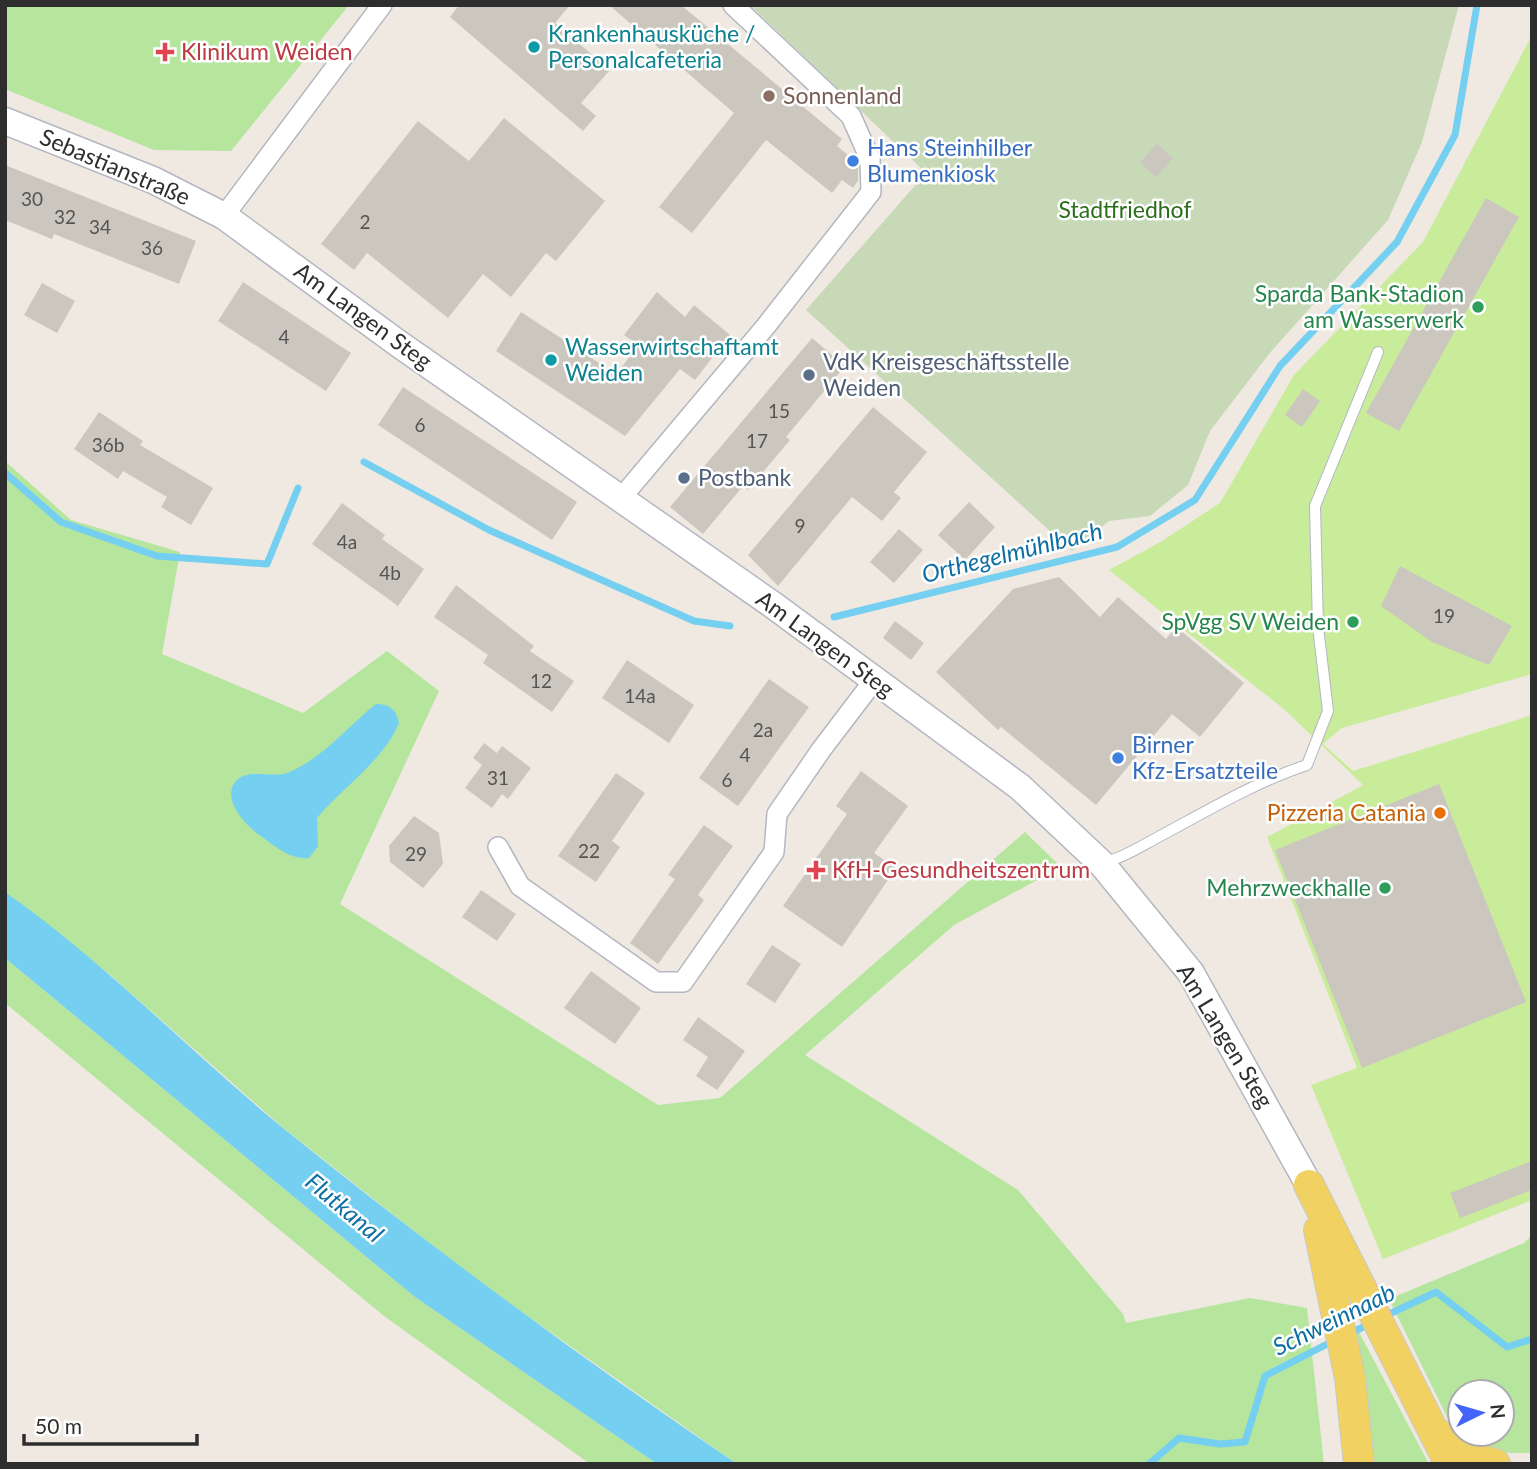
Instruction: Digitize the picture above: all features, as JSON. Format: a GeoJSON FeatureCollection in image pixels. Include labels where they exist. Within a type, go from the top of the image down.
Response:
{"type":"FeatureCollection","features":[{"type":"Feature","properties":{"kind":"main road"},"geometry":{"type":"LineString","coordinates":[[1309,1185],[1338,1265],[1450,1464]]}},
{"type":"Feature","properties":{"kind":"main road"},"geometry":{"type":"LineString","coordinates":[[1338,1265],[1359,1464]]}},
{"type":"Feature","properties":{"kind":"main road"},"geometry":{"type":"LineString","coordinates":[[1433,1430],[1464,1455],[1495,1464]]}},
{"type":"Feature","properties":{"kind":"street"},"geometry":{"type":"LineString","coordinates":[[224,216],[382,5]]}},
{"type":"Feature","properties":{"kind":"street"},"geometry":{"type":"LineString","coordinates":[[622,497],[766,326],[871,192],[870,159],[852,116],[733,5]]}},
{"type":"Feature","properties":{"kind":"street","name":"Sebastianstraße"},"geometry":{"type":"LineString","coordinates":[[5,121],[153,180],[224,216]]}},
{"type":"Feature","properties":{"kind":"street","name":"Am Langen Steg"},"geometry":{"type":"LineString","coordinates":[[224,216],[398,344],[622,497],[875,679],[1020,788],[1102,863],[1191,973],[1309,1185]]}},
{"type":"Feature","properties":{"kind":"street"},"geometry":{"type":"LineString","coordinates":[[498,847],[520,886],[656,982],[683,982],[774,852],[777,814],[875,679]]}},
{"type":"Feature","properties":{"kind":"lane"},"geometry":{"type":"LineString","coordinates":[[1102,863],[1123,858],[1209,810],[1287,771],[1307,765],[1328,711],[1318,627],[1315,506],[1378,352]]}},
{"type":"Feature","properties":{"kind":"green space","name":"Klinikum Weiden"},"geometry":{"type":"Polygon","coordinates":[[[5,5],[349,5],[231,151],[154,150],[5,89],[5,5]]]}},
{"type":"Feature","properties":{"kind":"green space","name":"Stadtfriedhof"},"geometry":{"type":"Polygon","coordinates":[[[750,5],[1459,5],[1422,142],[1388,220],[1269,354],[1210,431],[1188,485],[1150,516],[1109,521],[1072,551],[806,310],[926,173],[750,5]]]}},
{"type":"Feature","properties":{"kind":"green space","name":"SpVgg SV Weiden"},"geometry":{"type":"Polygon","coordinates":[[[1532,35],[1532,674],[1342,728],[1323,744],[1353,771],[1532,715],[1532,1200],[1383,1259],[1311,1085],[1357,1068],[1267,837],[1363,785],[1285,710],[1109,570],[1162,541],[1220,503],[1294,375],[1423,242],[1532,35]]]}},
{"type":"Feature","properties":{"kind":"green space"},"geometry":{"type":"Polygon","coordinates":[[[5,461],[71,520],[180,552],[162,654],[303,713],[387,651],[439,691],[340,904],[658,1105],[720,1098],[1025,832],[1061,867],[954,925],[805,1055],[1018,1190],[1123,1314],[1126,1323],[1250,1298],[1307,1308],[1324,1464],[737,1464],[475,1279],[281,1126],[108,973],[5,892],[5,461]]]}},
{"type":"Feature","properties":{"kind":"green space"},"geometry":{"type":"Polygon","coordinates":[[[5,958],[415,1297],[657,1464],[590,1464],[384,1316],[5,1003],[5,958]]]}},
{"type":"Feature","properties":{"kind":"green space"},"geometry":{"type":"Polygon","coordinates":[[[1532,1235],[1532,1453],[1493,1451],[1481,1448],[1516,1448],[1516,1378],[1446,1378],[1446,1415],[1389,1299],[1524,1243],[1532,1235]]]}},
{"type":"Feature","properties":{"kind":"green space"},"geometry":{"type":"Polygon","coordinates":[[[1353,1321],[1429,1464],[1366,1464],[1353,1321]]]}},
{"type":"Feature","properties":{"kind":"water"},"geometry":{"type":"Polygon","coordinates":[[[376,704],[391,708],[399,723],[373,762],[317,818],[318,846],[309,858],[295,857],[282,851],[247,824],[233,803],[231,795],[236,781],[246,775],[281,774],[299,767],[323,751],[376,704]]]}},
{"type":"Feature","properties":{"kind":"water","name":"Flutkanal"},"geometry":{"type":"Polygon","coordinates":[[[5,892],[112,977],[248,1099],[338,1172],[506,1300],[737,1464],[657,1464],[415,1297],[5,958],[5,892]]]}},
{"type":"Feature","properties":{"kind":"building","name":"Krankenhausküche / Personalcafeteria"},"geometry":{"type":"Polygon","coordinates":[[[459,5],[570,5],[555,23],[610,70],[581,103],[596,116],[583,131],[450,17],[459,5]]]}},
{"type":"Feature","properties":{"kind":"building"},"geometry":{"type":"Polygon","coordinates":[[[609,5],[681,5],[842,139],[837,146],[858,163],[858,181],[853,188],[842,180],[832,193],[766,140],[692,233],[659,207],[734,113],[609,5]]]}},
{"type":"Feature","properties":{"kind":"building"},"geometry":{"type":"Polygon","coordinates":[[[504,118],[605,201],[556,261],[546,253],[511,297],[483,274],[448,318],[367,253],[354,270],[321,244],[418,121],[469,161],[504,118]]]}},
{"type":"Feature","properties":{"kind":"building"},"geometry":{"type":"Polygon","coordinates":[[[1157,144],[1173,158],[1156,177],[1140,162],[1157,144]]]}},
{"type":"Feature","properties":{"kind":"building"},"geometry":{"type":"Polygon","coordinates":[[[5,165],[196,241],[179,284],[54,234],[52,239],[5,220],[5,165]]]}},
{"type":"Feature","properties":{"kind":"building"},"geometry":{"type":"Polygon","coordinates":[[[1486,198],[1519,217],[1399,431],[1366,413],[1486,198]]]}},
{"type":"Feature","properties":{"kind":"building"},"geometry":{"type":"Polygon","coordinates":[[[243,282],[351,353],[326,391],[218,321],[243,282]]]}},
{"type":"Feature","properties":{"kind":"building"},"geometry":{"type":"Polygon","coordinates":[[[42,283],[75,301],[57,333],[24,315],[42,283]]]}},
{"type":"Feature","properties":{"kind":"building","name":"Wasserwirtschaftamt Weiden"},"geometry":{"type":"Polygon","coordinates":[[[657,292],[685,317],[694,305],[730,335],[695,380],[680,369],[625,436],[496,351],[521,312],[616,374],[639,345],[624,335],[657,292]]]}},
{"type":"Feature","properties":{"kind":"building"},"geometry":{"type":"Polygon","coordinates":[[[812,338],[845,366],[786,437],[790,440],[748,490],[743,486],[703,534],[670,507],[812,338]]]}},
{"type":"Feature","properties":{"kind":"building"},"geometry":{"type":"Polygon","coordinates":[[[403,387],[577,502],[552,540],[378,425],[403,387]]]}},
{"type":"Feature","properties":{"kind":"building"},"geometry":{"type":"Polygon","coordinates":[[[1303,389],[1320,401],[1302,427],[1285,415],[1303,389]]]}},
{"type":"Feature","properties":{"kind":"building"},"geometry":{"type":"Polygon","coordinates":[[[873,407],[927,452],[894,492],[901,498],[882,521],[852,497],[778,586],[748,555],[873,407]]]}},
{"type":"Feature","properties":{"kind":"building"},"geometry":{"type":"Polygon","coordinates":[[[99,412],[143,441],[140,445],[213,488],[191,525],[161,507],[167,497],[123,471],[118,479],[74,449],[99,412]]]}},
{"type":"Feature","properties":{"kind":"building"},"geometry":{"type":"Polygon","coordinates":[[[969,502],[995,527],[965,560],[938,535],[969,502]]]}},
{"type":"Feature","properties":{"kind":"building"},"geometry":{"type":"Polygon","coordinates":[[[342,503],[385,535],[382,539],[424,569],[398,606],[312,544],[342,503]]]}},
{"type":"Feature","properties":{"kind":"building"},"geometry":{"type":"Polygon","coordinates":[[[899,529],[923,550],[894,583],[870,562],[899,529]]]}},
{"type":"Feature","properties":{"kind":"building"},"geometry":{"type":"Polygon","coordinates":[[[1400,566],[1512,626],[1489,665],[1432,642],[1381,606],[1400,566]]]}},
{"type":"Feature","properties":{"kind":"building"},"geometry":{"type":"Polygon","coordinates":[[[1059,577],[1100,617],[1118,597],[1166,639],[1176,627],[1244,683],[1200,737],[1172,714],[1096,805],[1001,727],[998,730],[936,672],[1013,589],[1059,577]]]}},
{"type":"Feature","properties":{"kind":"building"},"geometry":{"type":"Polygon","coordinates":[[[456,585],[534,646],[530,651],[574,681],[552,712],[483,663],[488,655],[434,617],[456,585]]]}},
{"type":"Feature","properties":{"kind":"building"},"geometry":{"type":"Polygon","coordinates":[[[895,621],[924,643],[911,660],[883,638],[895,621]]]}},
{"type":"Feature","properties":{"kind":"building"},"geometry":{"type":"Polygon","coordinates":[[[627,660],[694,705],[669,743],[602,698],[627,660]]]}},
{"type":"Feature","properties":{"kind":"building"},"geometry":{"type":"Polygon","coordinates":[[[769,679],[809,707],[738,806],[699,778],[769,679]]]}},
{"type":"Feature","properties":{"kind":"building"},"geometry":{"type":"Polygon","coordinates":[[[484,743],[497,753],[502,746],[531,768],[508,799],[502,794],[492,808],[465,788],[482,765],[473,758],[484,743]]]}},
{"type":"Feature","properties":{"kind":"building"},"geometry":{"type":"Polygon","coordinates":[[[861,771],[908,806],[874,853],[896,868],[842,947],[783,906],[847,814],[836,806],[861,771]]]}},
{"type":"Feature","properties":{"kind":"building"},"geometry":{"type":"Polygon","coordinates":[[[616,773],[645,793],[612,841],[620,847],[596,882],[558,856],[616,773]]]}},
{"type":"Feature","properties":{"kind":"building","name":"Mehrzweckhalle"},"geometry":{"type":"Polygon","coordinates":[[[1439,784],[1526,1002],[1362,1068],[1275,850],[1439,784]]]}},
{"type":"Feature","properties":{"kind":"building"},"geometry":{"type":"Polygon","coordinates":[[[414,816],[439,833],[443,864],[423,888],[390,862],[389,846],[414,816]]]}},
{"type":"Feature","properties":{"kind":"building"},"geometry":{"type":"Polygon","coordinates":[[[704,825],[733,846],[698,895],[704,900],[658,964],[630,943],[675,879],[668,875],[704,825]]]}},
{"type":"Feature","properties":{"kind":"building"},"geometry":{"type":"Polygon","coordinates":[[[481,890],[516,914],[497,941],[462,917],[481,890]]]}},
{"type":"Feature","properties":{"kind":"building"},"geometry":{"type":"Polygon","coordinates":[[[772,945],[801,964],[775,1003],[746,984],[772,945]]]}},
{"type":"Feature","properties":{"kind":"building"},"geometry":{"type":"Polygon","coordinates":[[[591,971],[641,1008],[615,1044],[564,1008],[591,971]]]}},
{"type":"Feature","properties":{"kind":"building"},"geometry":{"type":"Polygon","coordinates":[[[698,1017],[745,1051],[717,1090],[696,1076],[708,1057],[683,1040],[698,1017]]]}},
{"type":"Feature","properties":{"kind":"building"},"geometry":{"type":"Polygon","coordinates":[[[1532,1161],[1532,1190],[1460,1218],[1450,1193],[1532,1161]]]}},
{"type":"Feature","properties":{"kind":"waterway","name":"Orthegelmühlbach"},"geometry":{"type":"LineString","coordinates":[[834,617],[1117,547],[1195,500],[1280,366],[1397,242],[1455,135],[1477,5]]}},
{"type":"Feature","properties":{"kind":"waterway","name":"Orthegelmühlbach"},"geometry":{"type":"LineString","coordinates":[[364,462],[489,530],[694,621],[730,626]]}},
{"type":"Feature","properties":{"kind":"waterway"},"geometry":{"type":"LineString","coordinates":[[5,473],[61,522],[157,556],[267,564],[298,488]]}},
{"type":"Feature","properties":{"kind":"waterway","name":"Schweinnaab"},"geometry":{"type":"LineString","coordinates":[[1383,1317],[1436,1292],[1507,1347],[1532,1339]]}},
{"type":"Feature","properties":{"kind":"waterway","name":"Schweinnaab"},"geometry":{"type":"LineString","coordinates":[[1349,1334],[1373,1322]]}},
{"type":"Feature","properties":{"kind":"waterway","name":"Schweinnaab"},"geometry":{"type":"LineString","coordinates":[[1149,1464],[1179,1438],[1220,1444],[1245,1442],[1265,1376],[1335,1340]]}},
{"type":"Feature","properties":{"kind":"place","name":"Krankenhausküche / Personalcafeteria"},"geometry":{"type":"Point","coordinates":[534,47]}},
{"type":"Feature","properties":{"kind":"place","name":"Klinikum Weiden"},"geometry":{"type":"Point","coordinates":[165,52]}},
{"type":"Feature","properties":{"kind":"place","name":"Sonnenland"},"geometry":{"type":"Point","coordinates":[769,96]}},
{"type":"Feature","properties":{"kind":"place","name":"Hans Steinhilber Blumenkiosk"},"geometry":{"type":"Point","coordinates":[853,161]}},
{"type":"Feature","properties":{"kind":"place","name":"Sparda Bank-Stadion am Wasserwerk"},"geometry":{"type":"Point","coordinates":[1478,307]}},
{"type":"Feature","properties":{"kind":"place","name":"Wasserwirtschaftamt Weiden"},"geometry":{"type":"Point","coordinates":[551,360]}},
{"type":"Feature","properties":{"kind":"place","name":"VdK Kreisgeschäftsstelle Weiden"},"geometry":{"type":"Point","coordinates":[809,375]}},
{"type":"Feature","properties":{"kind":"place","name":"Postbank"},"geometry":{"type":"Point","coordinates":[684,478]}},
{"type":"Feature","properties":{"kind":"place","name":"SpVgg SV Weiden"},"geometry":{"type":"Point","coordinates":[1353,622]}},
{"type":"Feature","properties":{"kind":"place","name":"Birner Kfz-Ersatzteile"},"geometry":{"type":"Point","coordinates":[1118,758]}},
{"type":"Feature","properties":{"kind":"place","name":"Pizzeria Catania"},"geometry":{"type":"Point","coordinates":[1440,813]}},
{"type":"Feature","properties":{"kind":"place","name":"KfH-Gesundheitszentrum"},"geometry":{"type":"Point","coordinates":[816,870]}},
{"type":"Feature","properties":{"kind":"place","name":"Mehrzweckhalle"},"geometry":{"type":"Point","coordinates":[1385,888]}}]}
